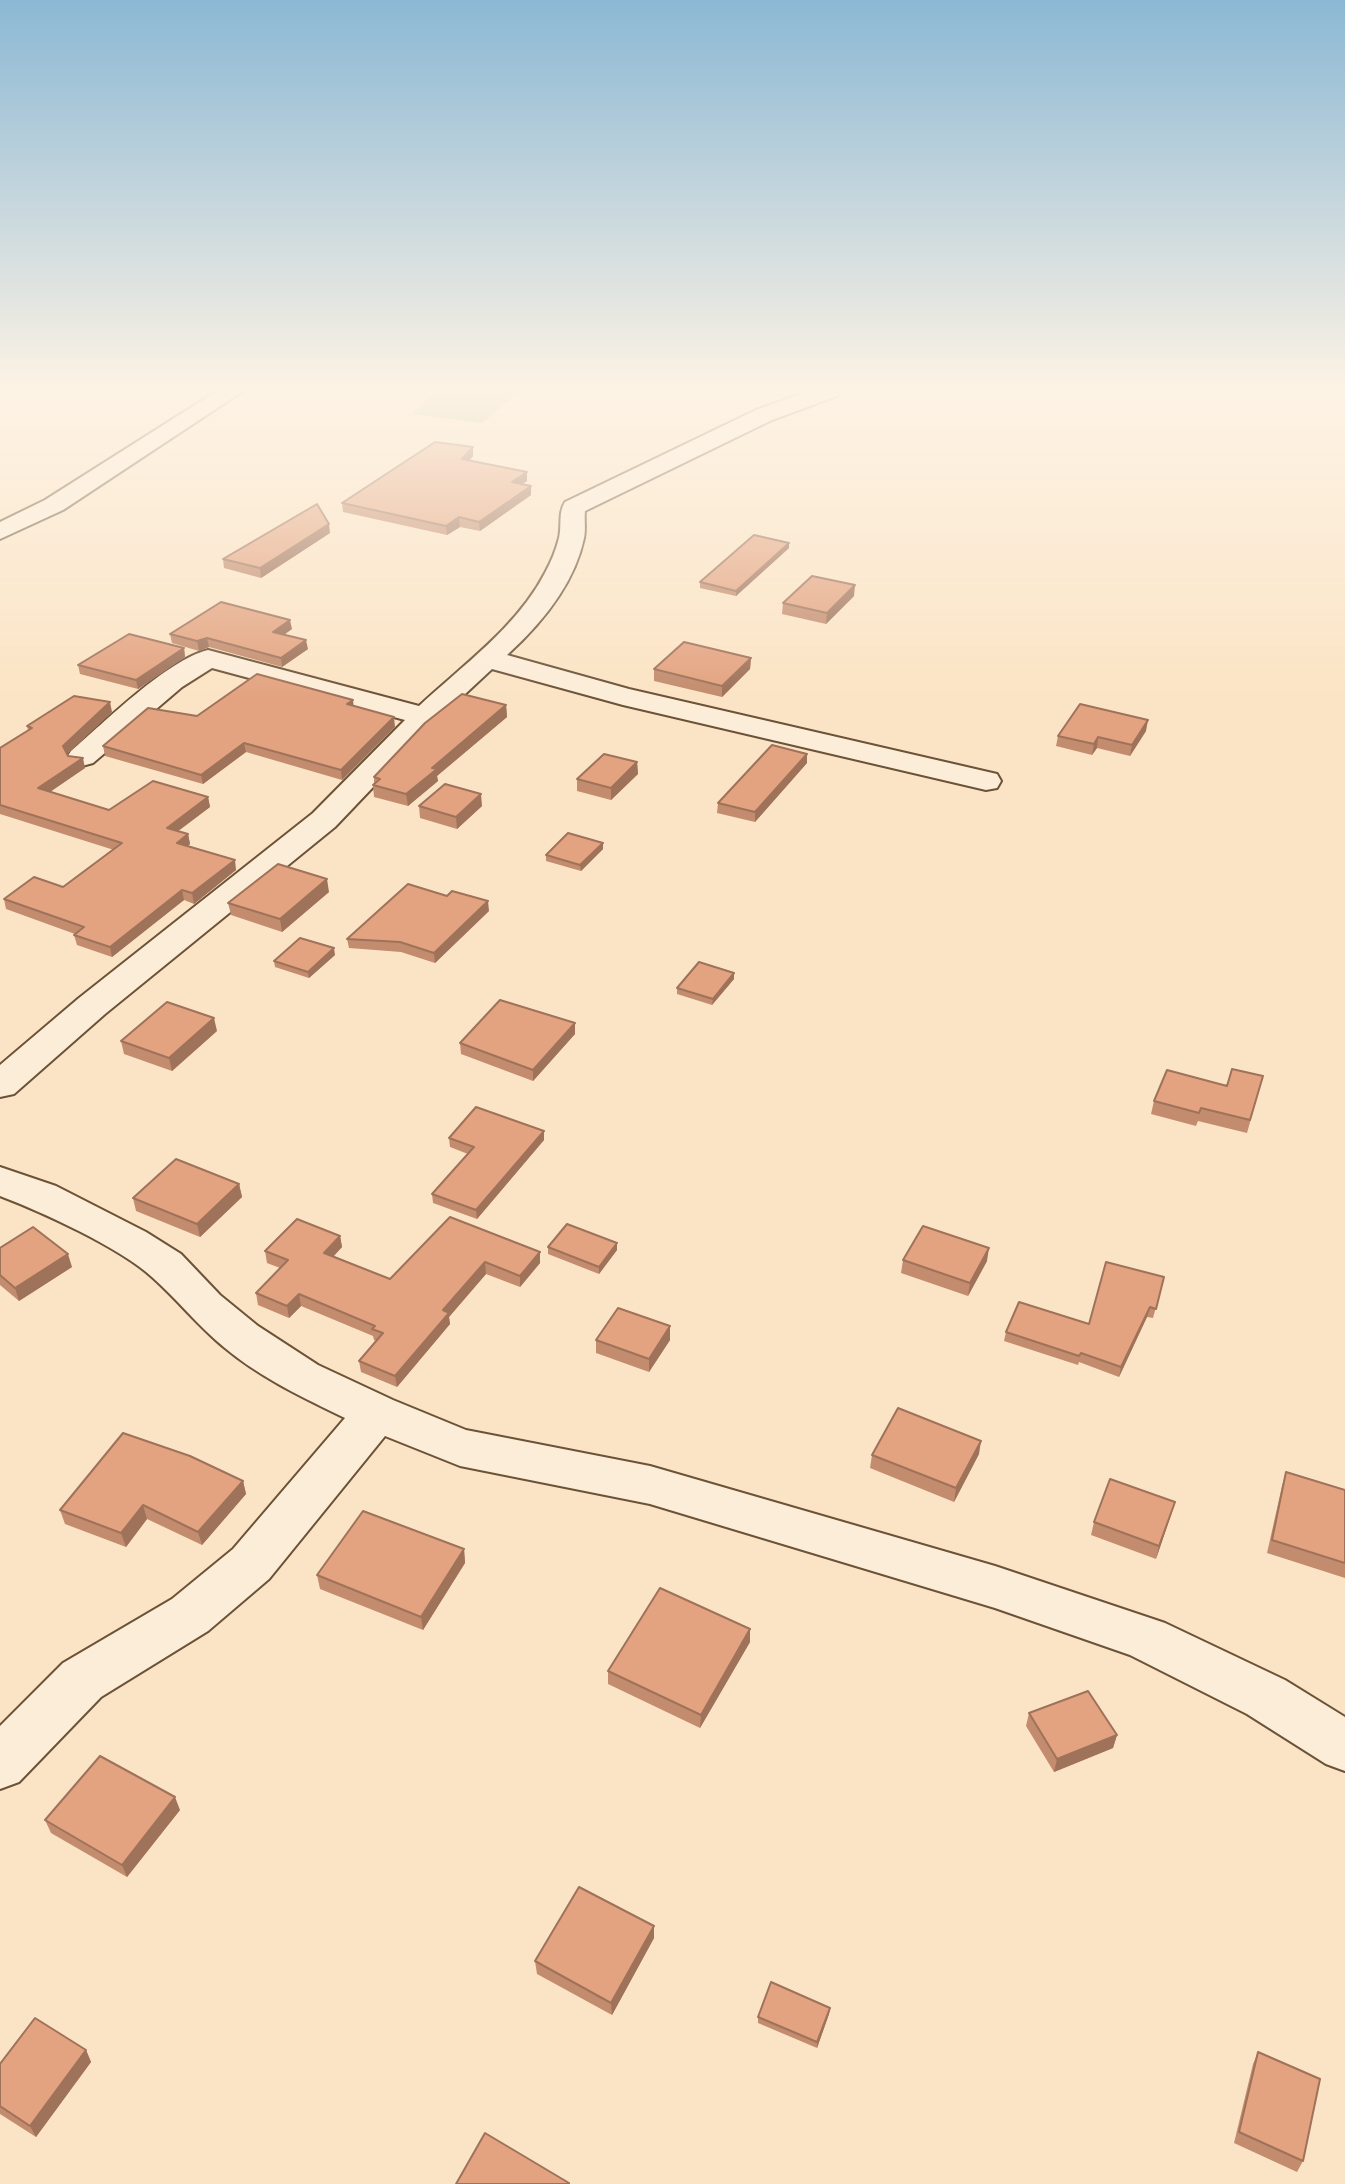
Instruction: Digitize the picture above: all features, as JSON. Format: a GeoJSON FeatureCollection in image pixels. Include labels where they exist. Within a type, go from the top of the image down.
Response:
{"type":"FeatureCollection","features":[{"type":"Feature","properties":{"kind":"street"},"geometry":{"type":"LineString","coordinates":[[0,532],[73,493]]}},
{"type":"Feature","properties":{"kind":"street"},"geometry":{"type":"LineString","coordinates":[[0,1085],[92,1006],[324,820],[425,716],[527,622],[555,577],[571,541],[574,525],[571,515],[574,507],[603,493]]}},
{"type":"Feature","properties":{"kind":"street"},"geometry":{"type":"LineString","coordinates":[[82,757],[172,681],[208,658],[425,716]]}},
{"type":"Feature","properties":{"kind":"street"},"geometry":{"type":"LineString","coordinates":[[488,659],[623,696],[986,781]]}},
{"type":"Feature","properties":{"kind":"street"},"geometry":{"type":"LineString","coordinates":[[0,1181],[41,1196],[131,1242],[166,1265],[205,1306],[242,1338],[302,1377],[377,1413],[460,1447],[650,1485],[995,1587],[1147,1639],[1266,1698],[1345,1746]]}},
{"type":"Feature","properties":{"kind":"street"},"geometry":{"type":"LineString","coordinates":[[0,1764],[82,1680],[190,1615],[251,1564],[377,1413]]}},
{"type":"Feature","properties":{"kind":"building"},"geometry":{"type":"Polygon","coordinates":[[[357,493],[521,493],[479,522],[459,517],[446,526],[342,503],[357,493]]]}},
{"type":"Feature","properties":{"kind":"building"},"geometry":{"type":"Polygon","coordinates":[[[317,504],[329,524],[260,568],[223,559],[317,504]]]}},
{"type":"Feature","properties":{"kind":"building"},"geometry":{"type":"Polygon","coordinates":[[[754,535],[789,543],[736,591],[700,582],[754,535]]]}},
{"type":"Feature","properties":{"kind":"building"},"geometry":{"type":"Polygon","coordinates":[[[812,576],[855,585],[827,613],[783,603],[812,576]]]}},
{"type":"Feature","properties":{"kind":"building"},"geometry":{"type":"Polygon","coordinates":[[[221,602],[290,620],[273,632],[306,640],[281,658],[207,638],[197,641],[170,634],[221,602]]]}},
{"type":"Feature","properties":{"kind":"building"},"geometry":{"type":"Polygon","coordinates":[[[129,634],[184,648],[136,680],[78,665],[129,634]]]}},
{"type":"Feature","properties":{"kind":"building"},"geometry":{"type":"Polygon","coordinates":[[[684,642],[751,658],[722,686],[654,669],[684,642]]]}},
{"type":"Feature","properties":{"kind":"building"},"geometry":{"type":"Polygon","coordinates":[[[257,674],[353,700],[347,704],[394,717],[341,770],[244,743],[201,775],[103,746],[148,708],[197,716],[257,674]]]}},
{"type":"Feature","properties":{"kind":"building"},"geometry":{"type":"Polygon","coordinates":[[[462,694],[506,705],[432,768],[437,769],[406,794],[373,785],[380,779],[374,777],[425,723],[462,694]]]}},
{"type":"Feature","properties":{"kind":"building"},"geometry":{"type":"Polygon","coordinates":[[[74,696],[110,702],[63,746],[68,756],[83,758],[38,788],[109,810],[153,781],[208,797],[167,828],[188,834],[177,843],[235,860],[192,893],[182,890],[110,947],[74,935],[84,927],[4,899],[34,877],[63,887],[122,843],[0,805],[0,748],[32,728],[27,726],[74,696]]]}},
{"type":"Feature","properties":{"kind":"building"},"geometry":{"type":"Polygon","coordinates":[[[1080,704],[1148,720],[1132,745],[1098,737],[1094,744],[1058,736],[1080,704]]]}},
{"type":"Feature","properties":{"kind":"building"},"geometry":{"type":"Polygon","coordinates":[[[772,745],[807,754],[755,812],[718,803],[772,745]]]}},
{"type":"Feature","properties":{"kind":"building"},"geometry":{"type":"Polygon","coordinates":[[[604,754],[637,762],[611,788],[577,779],[604,754]]]}},
{"type":"Feature","properties":{"kind":"building"},"geometry":{"type":"Polygon","coordinates":[[[445,784],[481,794],[456,817],[419,806],[445,784]]]}},
{"type":"Feature","properties":{"kind":"building"},"geometry":{"type":"Polygon","coordinates":[[[568,833],[603,843],[580,865],[546,855],[568,833]]]}},
{"type":"Feature","properties":{"kind":"building"},"geometry":{"type":"Polygon","coordinates":[[[278,864],[327,879],[280,919],[228,903],[278,864]]]}},
{"type":"Feature","properties":{"kind":"building"},"geometry":{"type":"Polygon","coordinates":[[[408,884],[447,896],[452,891],[488,901],[434,953],[400,942],[347,939],[408,884]]]}},
{"type":"Feature","properties":{"kind":"building"},"geometry":{"type":"Polygon","coordinates":[[[300,938],[334,948],[308,972],[274,961],[300,938]]]}},
{"type":"Feature","properties":{"kind":"building"},"geometry":{"type":"Polygon","coordinates":[[[699,962],[734,973],[713,999],[677,988],[699,962]]]}},
{"type":"Feature","properties":{"kind":"building"},"geometry":{"type":"Polygon","coordinates":[[[500,1000],[575,1023],[533,1070],[460,1043],[500,1000]]]}},
{"type":"Feature","properties":{"kind":"building"},"geometry":{"type":"Polygon","coordinates":[[[167,1002],[214,1018],[169,1058],[121,1041],[167,1002]]]}},
{"type":"Feature","properties":{"kind":"building"},"geometry":{"type":"Polygon","coordinates":[[[1232,1069],[1263,1076],[1250,1120],[1201,1108],[1199,1113],[1154,1101],[1167,1070],[1227,1086],[1232,1069]]]}},
{"type":"Feature","properties":{"kind":"building"},"geometry":{"type":"Polygon","coordinates":[[[476,1107],[544,1131],[476,1210],[432,1194],[474,1147],[449,1138],[476,1107]]]}},
{"type":"Feature","properties":{"kind":"building"},"geometry":{"type":"Polygon","coordinates":[[[176,1159],[239,1184],[197,1224],[133,1198],[176,1159]]]}},
{"type":"Feature","properties":{"kind":"building"},"geometry":{"type":"Polygon","coordinates":[[[450,1217],[540,1252],[520,1276],[485,1262],[443,1310],[449,1313],[395,1376],[359,1361],[383,1333],[372,1329],[375,1326],[299,1294],[287,1306],[256,1293],[288,1260],[265,1251],[297,1219],[340,1236],[324,1253],[390,1279],[450,1217]]]}},
{"type":"Feature","properties":{"kind":"building"},"geometry":{"type":"Polygon","coordinates":[[[567,1224],[617,1243],[599,1267],[548,1247],[567,1224]]]}},
{"type":"Feature","properties":{"kind":"building"},"geometry":{"type":"Polygon","coordinates":[[[923,1226],[989,1248],[970,1283],[903,1260],[923,1226]]]}},
{"type":"Feature","properties":{"kind":"building"},"geometry":{"type":"Polygon","coordinates":[[[33,1227],[68,1254],[15,1288],[0,1275],[0,1248],[33,1227]]]}},
{"type":"Feature","properties":{"kind":"building"},"geometry":{"type":"Polygon","coordinates":[[[1106,1262],[1164,1277],[1156,1309],[1150,1307],[1121,1367],[1006,1332],[1019,1302],[1089,1324],[1106,1262]]]}},
{"type":"Feature","properties":{"kind":"building"},"geometry":{"type":"Polygon","coordinates":[[[618,1308],[670,1326],[649,1359],[596,1340],[618,1308]]]}},
{"type":"Feature","properties":{"kind":"building"},"geometry":{"type":"Polygon","coordinates":[[[898,1408],[981,1441],[956,1488],[872,1455],[898,1408]]]}},
{"type":"Feature","properties":{"kind":"building"},"geometry":{"type":"Polygon","coordinates":[[[123,1433],[190,1456],[243,1481],[198,1532],[143,1505],[121,1533],[60,1510],[123,1433]]]}},
{"type":"Feature","properties":{"kind":"building"},"geometry":{"type":"Polygon","coordinates":[[[1286,1472],[1345,1490],[1345,1563],[1272,1540],[1286,1472]]]}},
{"type":"Feature","properties":{"kind":"building"},"geometry":{"type":"Polygon","coordinates":[[[1110,1479],[1175,1502],[1159,1546],[1094,1522],[1110,1479]]]}},
{"type":"Feature","properties":{"kind":"building"},"geometry":{"type":"Polygon","coordinates":[[[363,1511],[464,1549],[421,1617],[317,1575],[363,1511]]]}},
{"type":"Feature","properties":{"kind":"building"},"geometry":{"type":"Polygon","coordinates":[[[660,1588],[750,1629],[701,1715],[608,1671],[660,1588]]]}},
{"type":"Feature","properties":{"kind":"building"},"geometry":{"type":"Polygon","coordinates":[[[1088,1691],[1117,1735],[1057,1759],[1029,1713],[1088,1691]]]}},
{"type":"Feature","properties":{"kind":"building"},"geometry":{"type":"Polygon","coordinates":[[[100,1756],[175,1797],[122,1865],[45,1820],[100,1756]]]}},
{"type":"Feature","properties":{"kind":"building"},"geometry":{"type":"Polygon","coordinates":[[[579,1887],[654,1926],[611,2003],[535,1961],[579,1887]]]}},
{"type":"Feature","properties":{"kind":"building"},"geometry":{"type":"Polygon","coordinates":[[[771,1982],[830,2008],[817,2042],[758,2017],[771,1982]]]}},
{"type":"Feature","properties":{"kind":"building"},"geometry":{"type":"Polygon","coordinates":[[[35,2018],[86,2050],[30,2126],[0,2106],[0,2064],[35,2018]]]}},
{"type":"Feature","properties":{"kind":"building"},"geometry":{"type":"Polygon","coordinates":[[[1258,2052],[1320,2079],[1303,2161],[1239,2132],[1258,2052]]]}},
{"type":"Feature","properties":{"kind":"building"},"geometry":{"type":"Polygon","coordinates":[[[485,2133],[569,2183],[569,2184],[456,2184],[485,2133]]]}}]}
